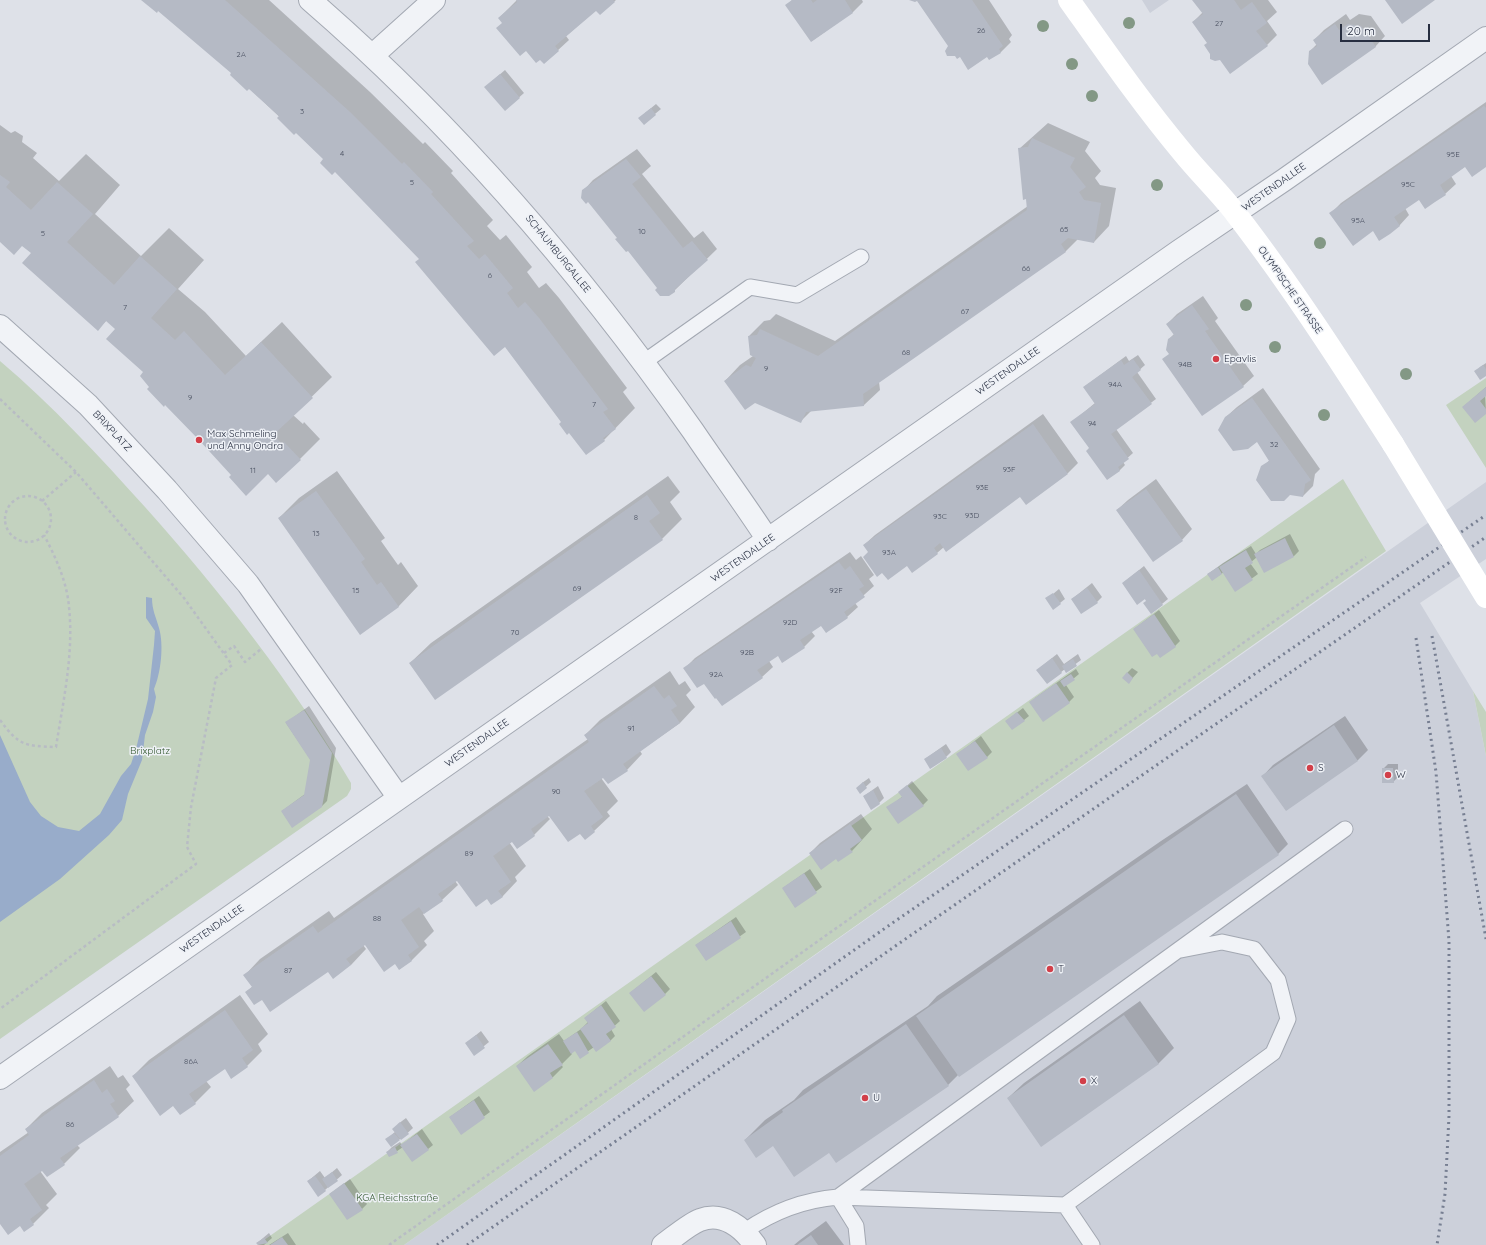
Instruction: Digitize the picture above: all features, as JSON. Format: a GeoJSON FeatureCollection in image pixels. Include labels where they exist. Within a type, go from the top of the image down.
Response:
{"type":"FeatureCollection","features":[{"type":"Feature","properties":{"kind":"main road","name":"OLYMPISCHE STRASSE"},"geometry":{"type":"LineString","coordinates":[[1069,0],[1111,60],[1169,135],[1236,213],[1313,320],[1393,444],[1486,597]]}},
{"type":"Feature","properties":{"kind":"street","name":"SCHAUMBURGALLEE"},"geometry":{"type":"LineString","coordinates":[[310,0],[373,55],[485,169],[523,211],[644,362],[768,540]]}},
{"type":"Feature","properties":{"kind":"street"},"geometry":{"type":"LineString","coordinates":[[373,55],[434,0]]}},
{"type":"Feature","properties":{"kind":"street","name":"WESTENDALLEE"},"geometry":{"type":"LineString","coordinates":[[0,1078],[1179,251],[1236,213],[1486,38]]}},
{"type":"Feature","properties":{"kind":"street","name":"BRIXPLATZ"},"geometry":{"type":"LineString","coordinates":[[0,326],[88,405],[167,490],[248,584],[399,798]]}},
{"type":"Feature","properties":{"kind":"street"},"geometry":{"type":"LineString","coordinates":[[663,1245],[700,1220],[722,1218],[750,1238]]}},
{"type":"Feature","properties":{"kind":"lane"},"geometry":{"type":"LineString","coordinates":[[644,362],[750,287],[797,295],[861,257]]}},
{"type":"Feature","properties":{"kind":"lane"},"geometry":{"type":"LineString","coordinates":[[838,1197],[1345,829]]}},
{"type":"Feature","properties":{"kind":"lane"},"geometry":{"type":"LineString","coordinates":[[750,1238],[780,1210],[814,1199],[838,1197],[1065,1205],[1273,1053],[1288,1019],[1278,980],[1254,949],[1222,942],[1176,951]]}},
{"type":"Feature","properties":{"kind":"lane"},"geometry":{"type":"LineString","coordinates":[[838,1197],[856,1226],[858,1245]]}},
{"type":"Feature","properties":{"kind":"lane"},"geometry":{"type":"LineString","coordinates":[[1065,1205],[1092,1245]]}},
{"type":"Feature","properties":{"kind":"path"},"geometry":{"type":"LineString","coordinates":[[0,399],[76,472],[184,598],[232,665],[216,678],[190,807],[187,847],[196,864],[0,1009]]}},
{"type":"Feature","properties":{"kind":"path"},"geometry":{"type":"LineString","coordinates":[[42,501],[76,472]]}},
{"type":"Feature","properties":{"kind":"path"},"geometry":{"type":"LineString","coordinates":[[27,496],[42,501],[49,508],[51,521],[46,534],[44,535],[35,541],[22,542],[11,535],[5,524],[6,511],[14,500],[27,496]]}},
{"type":"Feature","properties":{"kind":"path"},"geometry":{"type":"LineString","coordinates":[[0,720],[16,740],[30,746],[56,747],[71,640],[70,606],[63,576],[44,535]]}},
{"type":"Feature","properties":{"kind":"path"},"geometry":{"type":"LineString","coordinates":[[390,1245],[900,883],[1366,557]]}},
{"type":"Feature","properties":{"kind":"path"},"geometry":{"type":"LineString","coordinates":[[224,653],[234,646],[245,662],[258,651]]}},
{"type":"Feature","properties":{"kind":"shaded area"},"geometry":{"type":"Polygon","coordinates":[[[1142,0],[1169,0],[1150,13],[1142,0]]]}},
{"type":"Feature","properties":{"kind":"shaded area"},"geometry":{"type":"Polygon","coordinates":[[[1486,482],[1486,559],[1420,603],[1473,691],[1486,756],[1486,1245],[404,1245],[1486,482]]]}},
{"type":"Feature","properties":{"kind":"green space","name":"Brixplatz"},"geometry":{"type":"Polygon","coordinates":[[[0,361],[57,413],[93,450],[201,572],[255,640],[305,710],[351,783],[351,789],[347,796],[0,1039],[0,361]]]}},
{"type":"Feature","properties":{"kind":"green space"},"geometry":{"type":"Polygon","coordinates":[[[1486,378],[1486,468],[1446,405],[1486,378]]]}},
{"type":"Feature","properties":{"kind":"green space","name":"KGA Reichsstraße"},"geometry":{"type":"Polygon","coordinates":[[[1343,479],[1386,551],[404,1245],[257,1245],[1343,479]]]}},
{"type":"Feature","properties":{"kind":"green space"},"geometry":{"type":"Polygon","coordinates":[[[1473,691],[1486,712],[1486,756],[1473,691]]]}},
{"type":"Feature","properties":{"kind":"water"},"geometry":{"type":"Polygon","coordinates":[[[146,597],[152,598],[153,610],[161,635],[161,659],[154,689],[156,697],[153,712],[145,735],[142,760],[128,794],[122,820],[109,835],[60,879],[0,922],[0,735],[30,802],[41,816],[58,827],[79,831],[100,814],[121,776],[131,764],[148,699],[155,631],[146,618],[146,597]]]}},
{"type":"Feature","properties":{"kind":"building"},"geometry":{"type":"Polygon","coordinates":[[[141,0],[225,0],[350,112],[402,164],[404,162],[433,192],[431,194],[474,241],[467,246],[479,259],[485,254],[513,288],[507,293],[518,308],[525,302],[539,318],[608,409],[603,412],[616,429],[603,438],[605,441],[586,455],[569,433],[567,435],[559,424],[561,422],[505,347],[494,356],[415,262],[419,259],[335,172],[332,175],[320,163],[323,159],[296,133],[294,135],[277,118],[279,116],[249,89],[247,91],[230,75],[231,73],[158,11],[157,13],[141,0]]]}},
{"type":"Feature","properties":{"kind":"building"},"geometry":{"type":"Polygon","coordinates":[[[516,0],[613,0],[615,2],[600,15],[596,11],[555,46],[559,51],[544,64],[540,60],[536,63],[526,51],[520,56],[496,28],[502,23],[498,18],[517,2],[516,0]]]}},
{"type":"Feature","properties":{"kind":"building"},"geometry":{"type":"Polygon","coordinates":[[[792,0],[811,0],[813,3],[817,0],[845,0],[853,13],[811,42],[785,5],[792,0]]]}},
{"type":"Feature","properties":{"kind":"building"},"geometry":{"type":"Polygon","coordinates":[[[909,0],[972,0],[1003,46],[999,49],[1001,53],[989,60],[987,57],[968,70],[960,57],[957,59],[955,56],[947,56],[945,51],[948,46],[917,1],[915,2],[909,0]]]}},
{"type":"Feature","properties":{"kind":"building"},"geometry":{"type":"Polygon","coordinates":[[[1192,0],[1234,0],[1241,10],[1252,2],[1267,23],[1256,31],[1268,46],[1230,74],[1220,60],[1215,61],[1210,59],[1210,54],[1204,45],[1207,43],[1192,22],[1203,14],[1192,0]]]}},
{"type":"Feature","properties":{"kind":"building"},"geometry":{"type":"Polygon","coordinates":[[[1385,0],[1435,0],[1402,24],[1385,0]]]}},
{"type":"Feature","properties":{"kind":"building"},"geometry":{"type":"Polygon","coordinates":[[[1335,24],[1339,30],[1348,24],[1361,26],[1376,47],[1322,85],[1308,64],[1309,51],[1317,46],[1313,40],[1335,24]]]}},
{"type":"Feature","properties":{"kind":"building"},"geometry":{"type":"Polygon","coordinates":[[[500,74],[520,98],[505,111],[484,87],[500,74]]]}},
{"type":"Feature","properties":{"kind":"building"},"geometry":{"type":"Polygon","coordinates":[[[1484,106],[1486,108],[1486,167],[1472,177],[1465,167],[1440,185],[1446,195],[1425,209],[1419,200],[1394,217],[1400,226],[1390,234],[1379,241],[1373,231],[1353,246],[1329,213],[1484,106]]]}},
{"type":"Feature","properties":{"kind":"building"},"geometry":{"type":"Polygon","coordinates":[[[651,108],[656,115],[644,125],[638,118],[651,108]]]}},
{"type":"Feature","properties":{"kind":"building"},"geometry":{"type":"Polygon","coordinates":[[[1032,138],[1075,158],[1070,167],[1086,187],[1079,192],[1084,200],[1101,203],[1094,243],[1068,238],[1061,244],[1066,252],[863,394],[864,406],[806,412],[801,423],[755,403],[745,410],[724,381],[746,365],[751,367],[756,358],[750,355],[748,336],[757,335],[760,329],[818,356],[1027,210],[1026,199],[1023,200],[1018,148],[1028,147],[1032,138]]]}},
{"type":"Feature","properties":{"kind":"building"},"geometry":{"type":"Polygon","coordinates":[[[626,159],[641,177],[632,184],[683,248],[692,241],[708,260],[669,296],[660,296],[655,290],[657,288],[628,251],[626,252],[615,239],[617,238],[588,202],[586,204],[581,198],[582,190],[626,159]]]}},
{"type":"Feature","properties":{"kind":"building"},"geometry":{"type":"Polygon","coordinates":[[[0,175],[10,182],[6,187],[31,210],[57,182],[93,214],[67,242],[114,285],[140,256],[177,289],[151,318],[175,340],[184,331],[225,375],[261,342],[313,398],[273,435],[282,444],[284,442],[301,460],[276,483],[268,474],[246,496],[229,477],[231,475],[199,440],[147,389],[149,387],[140,376],[143,372],[106,339],[115,329],[106,321],[98,331],[22,263],[31,253],[22,246],[14,255],[0,242],[0,175]]]}},
{"type":"Feature","properties":{"kind":"building"},"geometry":{"type":"Polygon","coordinates":[[[1192,305],[1209,329],[1205,331],[1244,387],[1202,416],[1162,359],[1169,354],[1166,350],[1168,339],[1174,335],[1166,324],[1192,305]]]}},
{"type":"Feature","properties":{"kind":"building"},"geometry":{"type":"Polygon","coordinates":[[[1133,359],[1141,370],[1132,377],[1152,404],[1111,434],[1129,459],[1118,467],[1120,471],[1107,480],[1086,451],[1089,448],[1070,422],[1095,404],[1083,387],[1121,360],[1124,365],[1133,359]]]}},
{"type":"Feature","properties":{"kind":"building"},"geometry":{"type":"Polygon","coordinates":[[[1483,365],[1486,369],[1486,376],[1480,380],[1474,371],[1483,365]]]}},
{"type":"Feature","properties":{"kind":"building"},"geometry":{"type":"Polygon","coordinates":[[[1486,387],[1486,396],[1480,401],[1486,409],[1486,414],[1475,423],[1462,407],[1486,387]]]}},
{"type":"Feature","properties":{"kind":"building"},"geometry":{"type":"Polygon","coordinates":[[[1252,398],[1311,480],[1305,484],[1303,497],[1290,495],[1284,501],[1271,501],[1256,480],[1261,466],[1269,461],[1257,442],[1248,449],[1233,451],[1218,430],[1225,417],[1252,398]]]}},
{"type":"Feature","properties":{"kind":"building"},"geometry":{"type":"Polygon","coordinates":[[[1033,424],[1068,474],[1026,505],[1020,497],[946,552],[940,543],[934,548],[938,554],[912,573],[907,566],[888,580],[882,573],[877,577],[863,557],[868,552],[863,545],[1033,424]]]}},
{"type":"Feature","properties":{"kind":"building"},"geometry":{"type":"Polygon","coordinates":[[[1146,489],[1183,541],[1153,562],[1116,510],[1146,489]]]}},
{"type":"Feature","properties":{"kind":"building"},"geometry":{"type":"Polygon","coordinates":[[[316,491],[365,559],[361,562],[377,585],[381,582],[399,607],[360,635],[278,518],[316,491]]]}},
{"type":"Feature","properties":{"kind":"building"},"geometry":{"type":"Polygon","coordinates":[[[647,495],[660,513],[649,521],[663,540],[435,700],[409,663],[647,495]]]}},
{"type":"Feature","properties":{"kind":"building"},"geometry":{"type":"Polygon","coordinates":[[[1285,538],[1294,557],[1264,573],[1254,554],[1285,538]]]}},
{"type":"Feature","properties":{"kind":"building"},"geometry":{"type":"Polygon","coordinates":[[[1246,550],[1253,563],[1245,568],[1253,580],[1235,592],[1219,567],[1246,550]]]}},
{"type":"Feature","properties":{"kind":"building"},"geometry":{"type":"Polygon","coordinates":[[[839,562],[845,570],[850,566],[864,586],[859,589],[865,597],[844,612],[848,618],[826,633],[821,626],[800,640],[805,648],[782,663],[778,656],[757,670],[763,678],[722,706],[704,684],[697,688],[683,668],[839,562]]]}},
{"type":"Feature","properties":{"kind":"building"},"geometry":{"type":"Polygon","coordinates":[[[1218,567],[1222,574],[1212,581],[1207,574],[1218,567]]]}},
{"type":"Feature","properties":{"kind":"building"},"geometry":{"type":"Polygon","coordinates":[[[1139,570],[1163,605],[1151,614],[1143,603],[1146,601],[1145,599],[1137,605],[1122,583],[1139,570]]]}},
{"type":"Feature","properties":{"kind":"building"},"geometry":{"type":"Polygon","coordinates":[[[1087,588],[1098,603],[1081,614],[1071,599],[1087,588]]]}},
{"type":"Feature","properties":{"kind":"building"},"geometry":{"type":"Polygon","coordinates":[[[1053,593],[1061,604],[1053,610],[1045,598],[1053,593]]]}},
{"type":"Feature","properties":{"kind":"building"},"geometry":{"type":"Polygon","coordinates":[[[1154,614],[1176,647],[1160,658],[1157,654],[1152,657],[1133,629],[1154,614]]]}},
{"type":"Feature","properties":{"kind":"building"},"geometry":{"type":"Polygon","coordinates":[[[1052,658],[1062,673],[1047,684],[1036,670],[1052,658]]]}},
{"type":"Feature","properties":{"kind":"building"},"geometry":{"type":"Polygon","coordinates":[[[1073,659],[1077,666],[1066,673],[1062,666],[1073,659]]]}},
{"type":"Feature","properties":{"kind":"building"},"geometry":{"type":"Polygon","coordinates":[[[1127,672],[1133,678],[1129,684],[1122,678],[1127,672]]]}},
{"type":"Feature","properties":{"kind":"building"},"geometry":{"type":"Polygon","coordinates":[[[1071,674],[1075,680],[1064,687],[1060,681],[1071,674]]]}},
{"type":"Feature","properties":{"kind":"building"},"geometry":{"type":"Polygon","coordinates":[[[1056,683],[1070,703],[1043,722],[1029,702],[1056,683]]]}},
{"type":"Feature","properties":{"kind":"building"},"geometry":{"type":"Polygon","coordinates":[[[654,686],[664,699],[669,695],[677,706],[671,710],[680,723],[623,764],[628,771],[608,784],[603,778],[584,791],[603,817],[591,826],[595,832],[585,840],[580,834],[568,842],[549,816],[531,829],[535,836],[517,849],[512,842],[493,856],[511,882],[498,891],[503,897],[491,905],[487,899],[476,907],[457,881],[438,894],[443,901],[424,914],[419,907],[401,920],[419,947],[408,955],[412,961],[399,970],[395,964],[384,972],[365,945],[346,959],[351,965],[333,979],[328,972],[270,1012],[262,1000],[254,1005],[245,992],[252,987],[243,975],[313,926],[318,933],[589,742],[584,735],[654,686]]]}},
{"type":"Feature","properties":{"kind":"building"},"geometry":{"type":"Polygon","coordinates":[[[304,710],[332,753],[322,807],[292,828],[281,811],[304,795],[310,760],[285,722],[304,710]]]}},
{"type":"Feature","properties":{"kind":"building"},"geometry":{"type":"Polygon","coordinates":[[[1017,712],[1025,721],[1012,730],[1005,721],[1017,712]]]}},
{"type":"Feature","properties":{"kind":"building","name":"S"},"geometry":{"type":"Polygon","coordinates":[[[1334,725],[1358,761],[1286,811],[1261,776],[1334,725]]]}},
{"type":"Feature","properties":{"kind":"building"},"geometry":{"type":"Polygon","coordinates":[[[975,741],[988,758],[968,771],[956,754],[975,741]]]}},
{"type":"Feature","properties":{"kind":"building"},"geometry":{"type":"Polygon","coordinates":[[[941,748],[947,758],[930,769],[924,759],[941,748]]]}},
{"type":"Feature","properties":{"kind":"building","name":"W"},"geometry":{"type":"Polygon","coordinates":[[[1382,768],[1393,768],[1394,783],[1382,783],[1382,768]]]}},
{"type":"Feature","properties":{"kind":"building"},"geometry":{"type":"Polygon","coordinates":[[[863,782],[867,788],[860,794],[856,788],[863,782]]]}},
{"type":"Feature","properties":{"kind":"building"},"geometry":{"type":"Polygon","coordinates":[[[907,785],[924,806],[898,824],[886,807],[902,797],[898,792],[907,785]]]}},
{"type":"Feature","properties":{"kind":"building"},"geometry":{"type":"Polygon","coordinates":[[[873,790],[880,804],[871,810],[863,796],[873,790]]]}},
{"type":"Feature","properties":{"kind":"building","name":"T"},"geometry":{"type":"Polygon","coordinates":[[[1236,794],[1279,855],[959,1077],[916,1016],[1236,794]]]}},
{"type":"Feature","properties":{"kind":"building"},"geometry":{"type":"Polygon","coordinates":[[[850,824],[862,840],[850,849],[853,852],[838,862],[836,859],[821,870],[809,853],[850,824]]]}},
{"type":"Feature","properties":{"kind":"building"},"geometry":{"type":"Polygon","coordinates":[[[804,873],[817,893],[795,908],[782,888],[804,873]]]}},
{"type":"Feature","properties":{"kind":"building"},"geometry":{"type":"Polygon","coordinates":[[[731,921],[741,938],[706,961],[695,945],[731,921]]]}},
{"type":"Feature","properties":{"kind":"building"},"geometry":{"type":"Polygon","coordinates":[[[651,976],[666,995],[644,1012],[629,993],[651,976]]]}},
{"type":"Feature","properties":{"kind":"building"},"geometry":{"type":"Polygon","coordinates":[[[601,1005],[616,1027],[606,1034],[611,1041],[596,1052],[580,1029],[588,1023],[584,1018],[601,1005]]]}},
{"type":"Feature","properties":{"kind":"building"},"geometry":{"type":"Polygon","coordinates":[[[225,1010],[253,1050],[242,1058],[248,1067],[231,1079],[225,1069],[189,1094],[196,1104],[180,1115],[173,1106],[160,1116],[132,1076],[225,1010]]]}},
{"type":"Feature","properties":{"kind":"building","name":"X"},"geometry":{"type":"Polygon","coordinates":[[[1124,1015],[1159,1064],[1041,1147],[1007,1098],[1124,1015]]]}},
{"type":"Feature","properties":{"kind":"building","name":"U"},"geometry":{"type":"Polygon","coordinates":[[[906,1024],[949,1086],[836,1163],[829,1153],[794,1177],[773,1146],[756,1158],[744,1140],[783,1112],[782,1110],[906,1024]]]}},
{"type":"Feature","properties":{"kind":"building"},"geometry":{"type":"Polygon","coordinates":[[[577,1032],[589,1053],[580,1059],[575,1051],[571,1054],[563,1041],[577,1032]]]}},
{"type":"Feature","properties":{"kind":"building"},"geometry":{"type":"Polygon","coordinates":[[[476,1035],[485,1048],[474,1056],[465,1043],[476,1035]]]}},
{"type":"Feature","properties":{"kind":"building"},"geometry":{"type":"Polygon","coordinates":[[[548,1044],[563,1065],[550,1073],[553,1078],[534,1092],[516,1066],[548,1044]]]}},
{"type":"Feature","properties":{"kind":"building"},"geometry":{"type":"Polygon","coordinates":[[[94,1080],[102,1093],[107,1089],[115,1101],[110,1104],[119,1117],[60,1158],[65,1165],[47,1177],[42,1171],[24,1184],[42,1210],[30,1219],[34,1225],[24,1232],[20,1226],[8,1235],[0,1224],[0,1156],[29,1135],[25,1129],[94,1080]]]}},
{"type":"Feature","properties":{"kind":"building"},"geometry":{"type":"Polygon","coordinates":[[[474,1100],[485,1118],[461,1135],[449,1117],[474,1100]]]}},
{"type":"Feature","properties":{"kind":"building"},"geometry":{"type":"Polygon","coordinates":[[[400,1122],[409,1134],[401,1140],[392,1129],[400,1122]]]}},
{"type":"Feature","properties":{"kind":"building"},"geometry":{"type":"Polygon","coordinates":[[[394,1133],[400,1140],[391,1147],[385,1139],[394,1133]]]}},
{"type":"Feature","properties":{"kind":"building"},"geometry":{"type":"Polygon","coordinates":[[[417,1134],[429,1150],[412,1162],[400,1145],[417,1134]]]}},
{"type":"Feature","properties":{"kind":"building"},"geometry":{"type":"Polygon","coordinates":[[[395,1147],[398,1153],[389,1157],[386,1152],[395,1147]]]}},
{"type":"Feature","properties":{"kind":"building"},"geometry":{"type":"Polygon","coordinates":[[[332,1172],[338,1181],[328,1188],[322,1179],[332,1172]]]}},
{"type":"Feature","properties":{"kind":"building"},"geometry":{"type":"Polygon","coordinates":[[[315,1176],[326,1191],[318,1197],[307,1181],[315,1176]]]}},
{"type":"Feature","properties":{"kind":"building"},"geometry":{"type":"Polygon","coordinates":[[[344,1183],[363,1210],[347,1220],[329,1194],[344,1183]]]}},
{"type":"Feature","properties":{"kind":"building"},"geometry":{"type":"Polygon","coordinates":[[[811,1235],[818,1245],[797,1245],[811,1235]]]}},
{"type":"Feature","properties":{"kind":"building"},"geometry":{"type":"Polygon","coordinates":[[[282,1237],[288,1245],[270,1245],[282,1237]]]}},
{"type":"Feature","properties":{"kind":"building"},"geometry":{"type":"Polygon","coordinates":[[[264,1238],[268,1243],[258,1245],[256,1243],[264,1238]]]}},
{"type":"Feature","properties":{"kind":"railway"},"geometry":{"type":"LineString","coordinates":[[437,1245],[891,924],[1486,515]]}},
{"type":"Feature","properties":{"kind":"railway"},"geometry":{"type":"LineString","coordinates":[[467,1245],[1486,537]]}},
{"type":"Feature","properties":{"kind":"railway"},"geometry":{"type":"LineString","coordinates":[[1432,636],[1486,939]]}},
{"type":"Feature","properties":{"kind":"railway"},"geometry":{"type":"LineString","coordinates":[[1416,638],[1436,772],[1449,941],[1449,1116],[1445,1194],[1437,1245]]}},
{"type":"Feature","properties":{"kind":"place","name":"Epavlis"},"geometry":{"type":"Point","coordinates":[1216,359]}},
{"type":"Feature","properties":{"kind":"place","name":"Max Schmeling und Anny Ondra"},"geometry":{"type":"Point","coordinates":[199,440]}},
{"type":"Feature","properties":{"kind":"place","name":"S"},"geometry":{"type":"Point","coordinates":[1310,768]}},
{"type":"Feature","properties":{"kind":"place","name":"W"},"geometry":{"type":"Point","coordinates":[1388,775]}},
{"type":"Feature","properties":{"kind":"place","name":"T"},"geometry":{"type":"Point","coordinates":[1050,969]}},
{"type":"Feature","properties":{"kind":"place","name":"X"},"geometry":{"type":"Point","coordinates":[1083,1081]}},
{"type":"Feature","properties":{"kind":"place","name":"U"},"geometry":{"type":"Point","coordinates":[865,1098]}}]}
